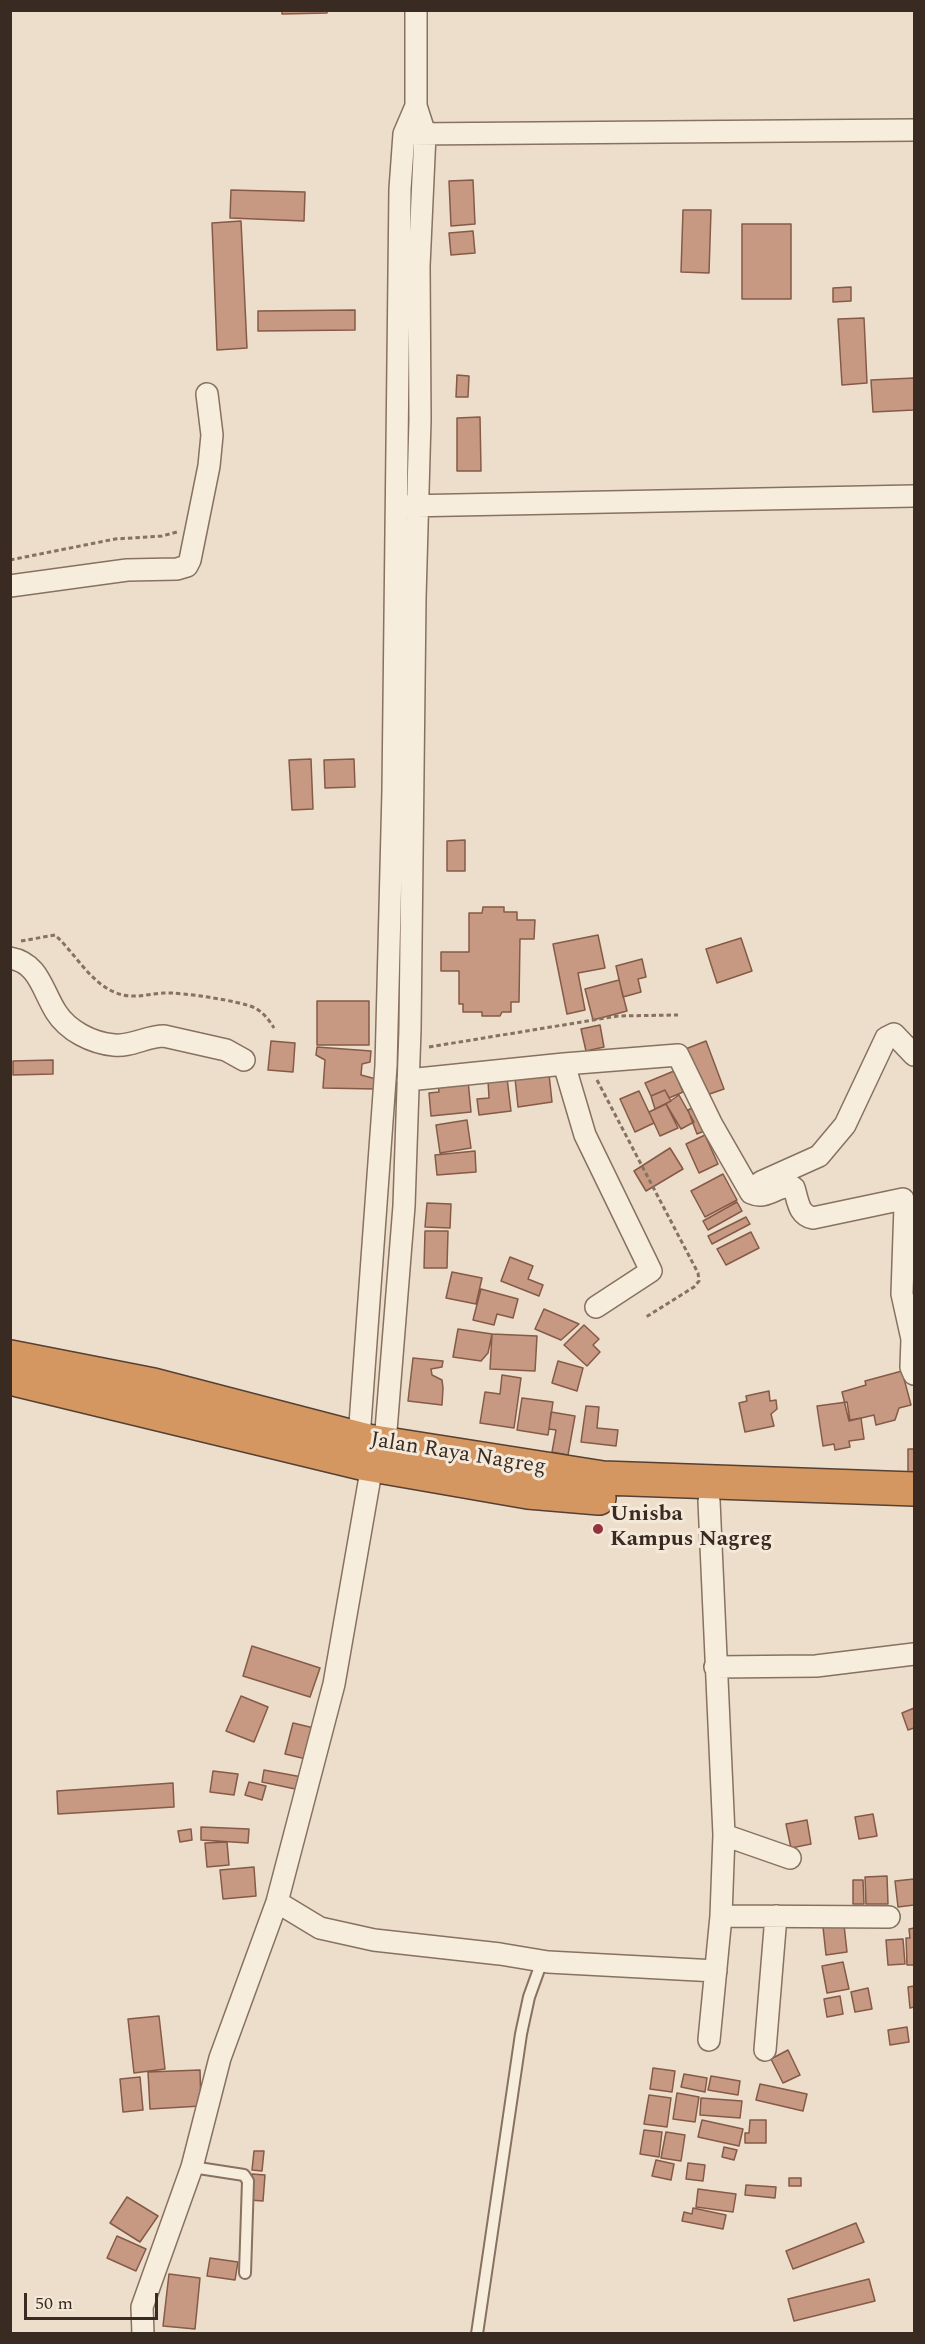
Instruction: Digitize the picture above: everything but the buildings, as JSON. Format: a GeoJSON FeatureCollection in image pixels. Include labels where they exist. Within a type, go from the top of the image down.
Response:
{"type":"FeatureCollection","features":[{"type":"Feature","properties":{"kind":"highway","name":"Jalan Raya Nagreg"},"geometry":{"type":"LineString","coordinates":[[10,1357],[153,1385],[371,1457],[603,1478],[915,1489]]}},
{"type":"Feature","properties":{"kind":"highway","name":"Jalan Raya Nagreg"},"geometry":{"type":"LineString","coordinates":[[10,1378],[528,1492],[613,1499],[915,1506]]}},
{"type":"Feature","properties":{"kind":"street"},"geometry":{"type":"LineString","coordinates":[[371,1457],[393,791],[419,266],[414,134],[416,10]]}},
{"type":"Feature","properties":{"kind":"street"},"geometry":{"type":"LineString","coordinates":[[414,134],[915,130]]}},
{"type":"Feature","properties":{"kind":"street"},"geometry":{"type":"LineString","coordinates":[[10,586],[127,570],[177,569],[187,566],[209,466],[212,435],[207,394]]}},
{"type":"Feature","properties":{"kind":"street"},"geometry":{"type":"LineString","coordinates":[[407,506],[915,496]]}},
{"type":"Feature","properties":{"kind":"street"},"geometry":{"type":"LineString","coordinates":[[143,2334],[142,2307],[192,2167],[220,2058],[278,1902],[334,1684],[371,1457],[404,1206],[409,1050],[407,506]]}},
{"type":"Feature","properties":{"kind":"street"},"geometry":{"type":"LineString","coordinates":[[15,949],[35,972],[57,1013],[79,1034],[116,1046],[154,1036],[164,1036],[226,1050],[244,1060]]}},
{"type":"Feature","properties":{"kind":"street"},"geometry":{"type":"LineString","coordinates":[[748,1189],[819,1156],[845,1125],[886,1038],[894,1034],[915,1055]]}},
{"type":"Feature","properties":{"kind":"street"},"geometry":{"type":"LineString","coordinates":[[408,1080],[678,1055],[681,1057],[712,1125],[748,1189],[754,1195],[763,1196],[785,1186],[791,1186],[794,1188],[803,1214],[813,1218],[900,1198],[904,1201],[902,1294],[912,1339],[911,1367],[915,1374]]}},
{"type":"Feature","properties":{"kind":"street"},"geometry":{"type":"LineString","coordinates":[[564,1064],[582,1128],[651,1271],[596,1307]]}},
{"type":"Feature","properties":{"kind":"street"},"geometry":{"type":"LineString","coordinates":[[384,1113],[407,1115]]}},
{"type":"Feature","properties":{"kind":"street"},"geometry":{"type":"LineString","coordinates":[[709,1501],[724,1835],[721,1916],[709,2040]]}},
{"type":"Feature","properties":{"kind":"street"},"geometry":{"type":"LineString","coordinates":[[716,1667],[816,1666],[915,1654]]}},
{"type":"Feature","properties":{"kind":"street"},"geometry":{"type":"LineString","coordinates":[[724,1835],[790,1858]]}},
{"type":"Feature","properties":{"kind":"street"},"geometry":{"type":"LineString","coordinates":[[278,1902],[320,1928],[363,1938],[543,1960],[716,1971]]}},
{"type":"Feature","properties":{"kind":"street"},"geometry":{"type":"LineString","coordinates":[[721,1916],[889,1917]]}},
{"type":"Feature","properties":{"kind":"street"},"geometry":{"type":"LineString","coordinates":[[765,2050],[776,1916]]}},
{"type":"Feature","properties":{"kind":"lane"},"geometry":{"type":"LineString","coordinates":[[477,2334],[521,2034],[529,1997],[543,1960]]}},
{"type":"Feature","properties":{"kind":"lane"},"geometry":{"type":"LineString","coordinates":[[192,2167],[244,2175],[248,2181],[246,2273]]}},
{"type":"Feature","properties":{"kind":"path"},"geometry":{"type":"LineString","coordinates":[[10,560],[115,539],[162,536],[175,533],[181,528]]}},
{"type":"Feature","properties":{"kind":"path"},"geometry":{"type":"LineString","coordinates":[[15,949],[55,935],[91,975],[115,993],[128,996],[173,993],[246,1004],[264,1014],[274,1028]]}},
{"type":"Feature","properties":{"kind":"path"},"geometry":{"type":"LineString","coordinates":[[409,1050],[618,1016],[678,1015]]}},
{"type":"Feature","properties":{"kind":"path"},"geometry":{"type":"LineString","coordinates":[[588,1062],[698,1273],[699,1281],[694,1287],[646,1317]]}},
{"type":"Feature","properties":{"kind":"place","name":"Unisba Kampus Nagreg"},"geometry":{"type":"Point","coordinates":[598,1529]}}]}
